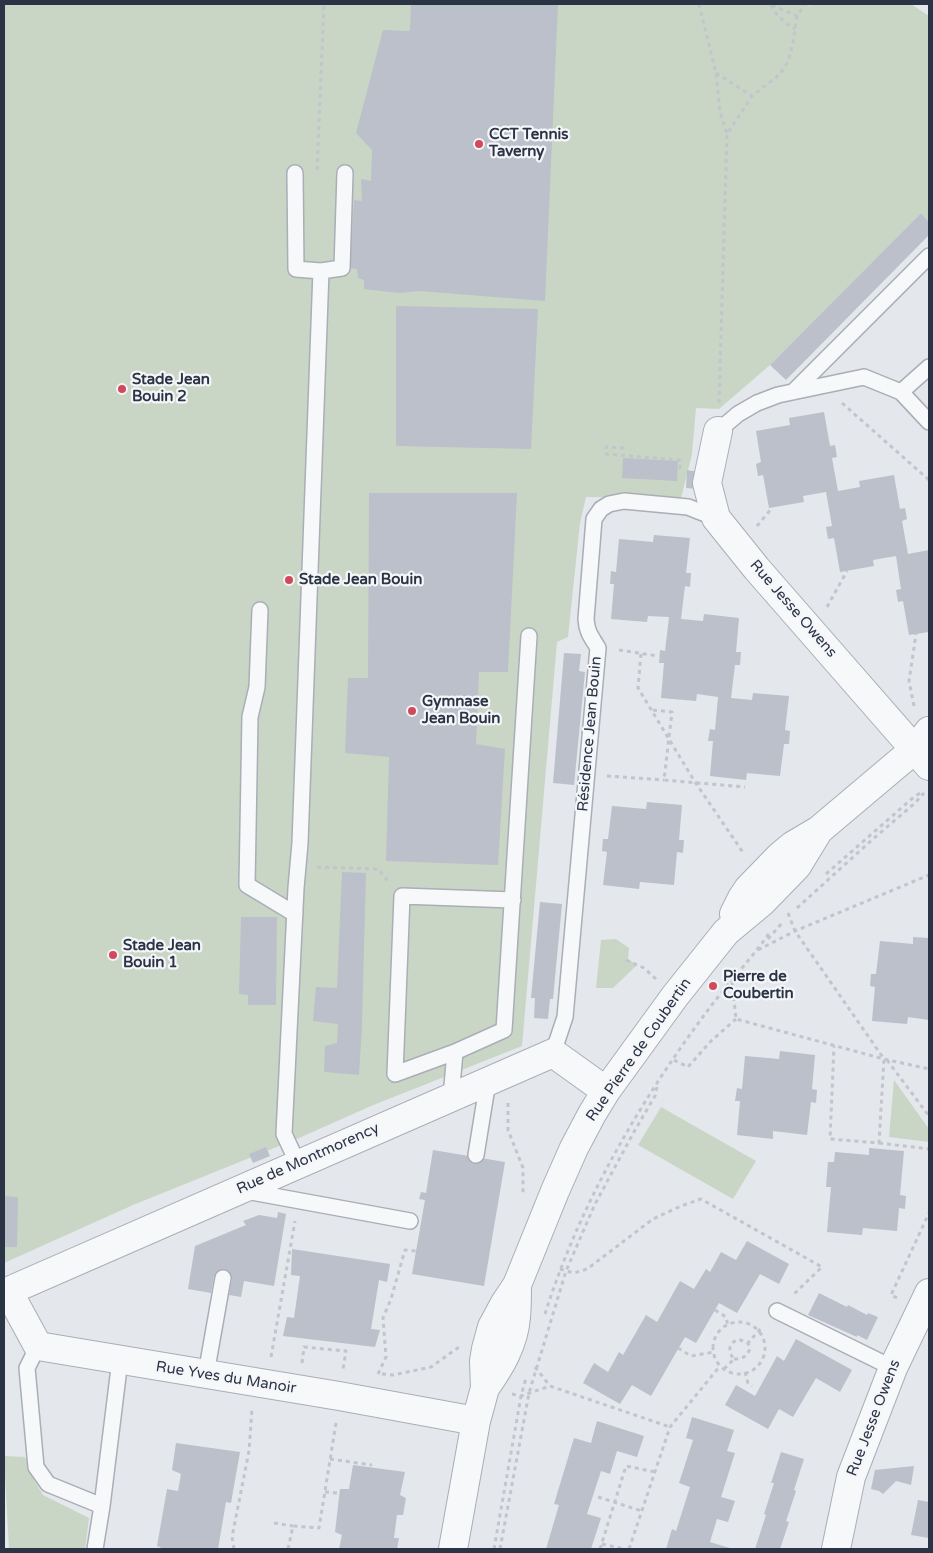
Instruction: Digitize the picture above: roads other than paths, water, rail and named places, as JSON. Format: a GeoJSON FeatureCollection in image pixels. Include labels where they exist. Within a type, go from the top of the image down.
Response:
{"type":"FeatureCollection","features":[{"type":"Feature","properties":{"kind":"street","name":"Rue Jesse Owens"},"geometry":{"type":"LineString","coordinates":[[718,431],[708,483],[716,518],[757,569],[828,650],[924,748]]}},
{"type":"Feature","properties":{"kind":"street","name":"Rue Pierre de Coubertin"},"geometry":{"type":"LineString","coordinates":[[453,1549],[476,1421],[485,1388],[500,1366],[510,1341],[516,1316],[517,1285],[566,1165],[592,1114],[606,1091],[675,996],[726,932],[742,898],[757,879],[792,846],[819,830],[924,748]]}},
{"type":"Feature","properties":{"kind":"street","name":"Rue de Montmorency"},"geometry":{"type":"LineString","coordinates":[[6,1292],[553,1052]]}},
{"type":"Feature","properties":{"kind":"street"},"geometry":{"type":"LineString","coordinates":[[553,1052],[606,1091]]}},
{"type":"Feature","properties":{"kind":"street"},"geometry":{"type":"LineString","coordinates":[[6,1292],[38,1346]]}},
{"type":"Feature","properties":{"kind":"street","name":"Rue Jesse Owens"},"geometry":{"type":"LineString","coordinates":[[836,1549],[851,1477],[892,1368],[925,1302]]}},
{"type":"Feature","properties":{"kind":"street","name":"Rue Yves du Manoir"},"geometry":{"type":"LineString","coordinates":[[38,1346],[476,1421]]}},
{"type":"Feature","properties":{"kind":"lane"},"geometry":{"type":"LineString","coordinates":[[295,173],[296,269],[321,271],[342,268],[345,173]]}},
{"type":"Feature","properties":{"kind":"lane"},"geometry":{"type":"LineString","coordinates":[[793,392],[929,256]]}},
{"type":"Feature","properties":{"kind":"lane"},"geometry":{"type":"LineString","coordinates":[[298,1164],[284,1134],[298,866],[321,271]]}},
{"type":"Feature","properties":{"kind":"lane"},"geometry":{"type":"LineString","coordinates":[[901,392],[929,367]]}},
{"type":"Feature","properties":{"kind":"lane"},"geometry":{"type":"LineString","coordinates":[[718,431],[738,414],[757,403],[778,395],[864,377],[901,392],[929,422]]}},
{"type":"Feature","properties":{"kind":"lane","name":"Résidence Jean Bouin"},"geometry":{"type":"LineString","coordinates":[[553,1052],[564,1017],[598,648],[590,637],[586,619],[594,519],[601,509],[609,504],[624,502],[688,507],[716,518]]}},
{"type":"Feature","properties":{"kind":"lane"},"geometry":{"type":"LineString","coordinates":[[260,610],[257,687],[250,717],[247,885],[295,914]]}},
{"type":"Feature","properties":{"kind":"lane"},"geometry":{"type":"LineString","coordinates":[[513,900],[402,896],[395,1074],[455,1052],[504,1030],[513,900],[530,636]]}},
{"type":"Feature","properties":{"kind":"lane"},"geometry":{"type":"LineString","coordinates":[[451,1097],[455,1052]]}},
{"type":"Feature","properties":{"kind":"lane"},"geometry":{"type":"LineString","coordinates":[[476,1155],[488,1081]]}},
{"type":"Feature","properties":{"kind":"lane"},"geometry":{"type":"LineString","coordinates":[[240,1190],[410,1221]]}},
{"type":"Feature","properties":{"kind":"lane"},"geometry":{"type":"LineString","coordinates":[[206,1374],[223,1278]]}},
{"type":"Feature","properties":{"kind":"lane"},"geometry":{"type":"LineString","coordinates":[[777,1311],[892,1368]]}},
{"type":"Feature","properties":{"kind":"lane"},"geometry":{"type":"LineString","coordinates":[[38,1346],[26,1368],[36,1467],[48,1484],[102,1506]]}},
{"type":"Feature","properties":{"kind":"lane"},"geometry":{"type":"LineString","coordinates":[[95,1549],[120,1360]]}},
{"type":"Feature","properties":{"kind":"place","name":"CCT Tennis Taverny"},"geometry":{"type":"Point","coordinates":[479,144]}},
{"type":"Feature","properties":{"kind":"place","name":"Stade Jean Bouin 2"},"geometry":{"type":"Point","coordinates":[122,389]}},
{"type":"Feature","properties":{"kind":"place","name":"Stade Jean Bouin"},"geometry":{"type":"Point","coordinates":[289,580]}},
{"type":"Feature","properties":{"kind":"place","name":"Gymnase Jean Bouin"},"geometry":{"type":"Point","coordinates":[412,711]}},
{"type":"Feature","properties":{"kind":"place","name":"Stade Jean Bouin 1"},"geometry":{"type":"Point","coordinates":[113,955]}},
{"type":"Feature","properties":{"kind":"place","name":"Pierre de Coubertin"},"geometry":{"type":"Point","coordinates":[713,986]}}]}
